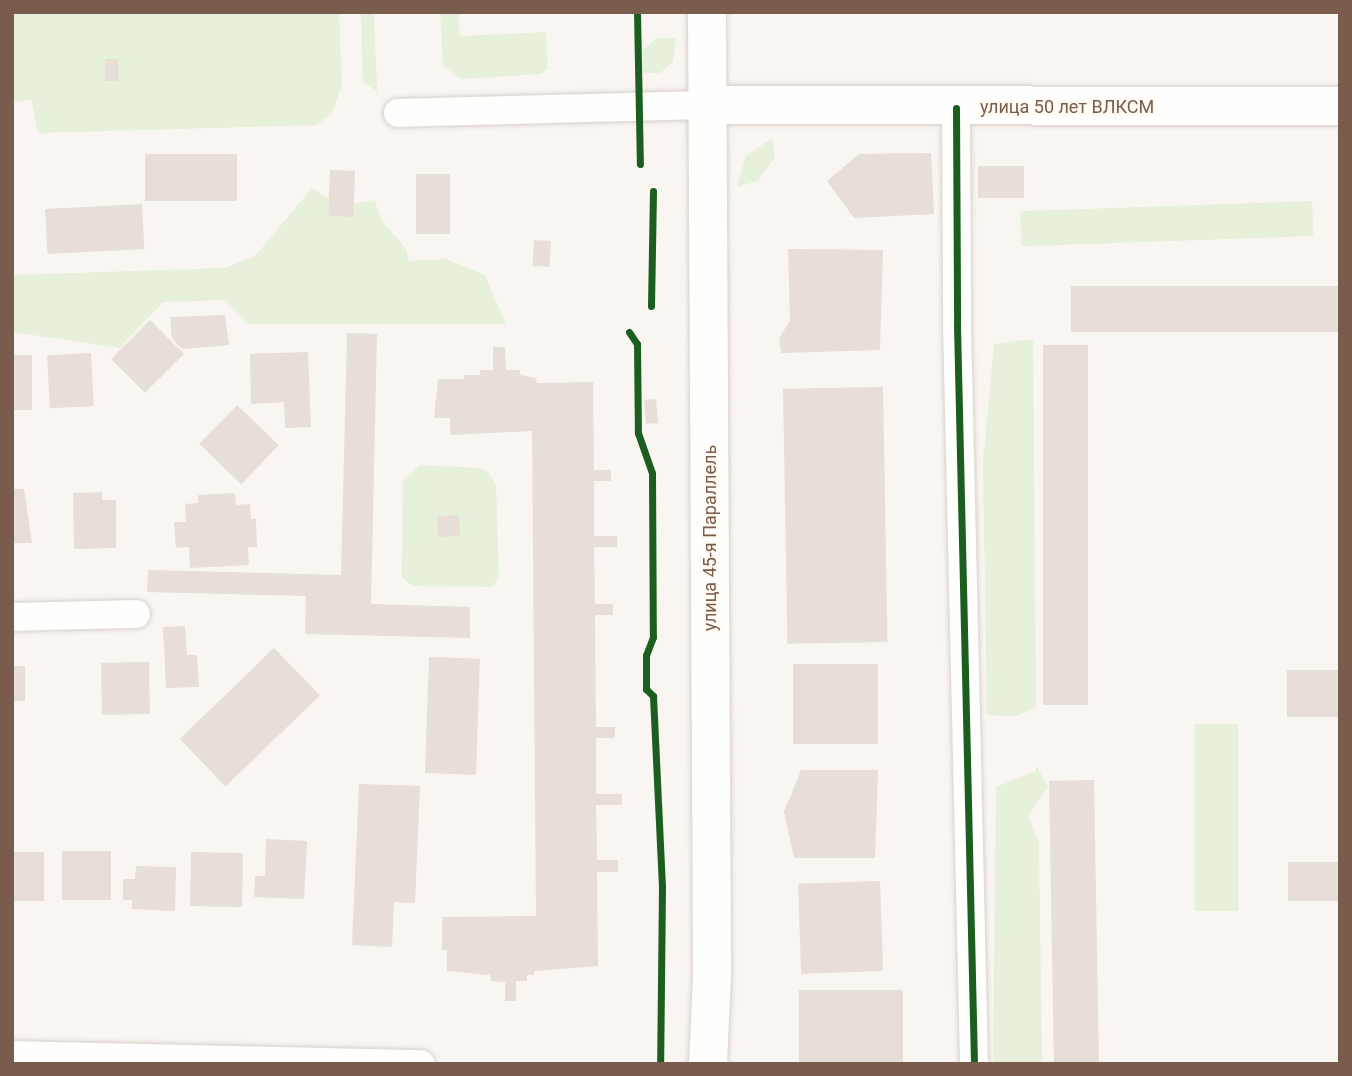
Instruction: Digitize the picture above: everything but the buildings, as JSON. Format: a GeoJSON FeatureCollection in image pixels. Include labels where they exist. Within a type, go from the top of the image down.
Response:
{"type":"FeatureCollection","features":[{"type":"Feature","properties":{"kind":"main road","name":"улица 45-я Параллель"},"geometry":{"type":"LineString","coordinates":[[707,12],[712,976],[708,1064]]}},
{"type":"Feature","properties":{"kind":"main road","name":"улица 50 лет ВЛКСМ"},"geometry":{"type":"LineString","coordinates":[[709,104],[956,108],[1340,106]]}},
{"type":"Feature","properties":{"kind":"street"},"geometry":{"type":"LineString","coordinates":[[398,113],[709,104]]}},
{"type":"Feature","properties":{"kind":"street"},"geometry":{"type":"LineString","coordinates":[[956,108],[957,325],[974,1064]]}},
{"type":"Feature","properties":{"kind":"street"},"geometry":{"type":"LineString","coordinates":[[12,617],[136,614]]}},
{"type":"Feature","properties":{"kind":"street"},"geometry":{"type":"LineString","coordinates":[[12,1055],[421,1064]]}},
{"type":"Feature","properties":{"kind":"green space"},"geometry":{"type":"Polygon","coordinates":[[[12,12],[339,12],[342,85],[332,113],[317,125],[38,133],[31,99],[12,102],[12,12]]]}},
{"type":"Feature","properties":{"kind":"green space"},"geometry":{"type":"Polygon","coordinates":[[[361,12],[374,12],[377,92],[363,81],[361,12]]]}},
{"type":"Feature","properties":{"kind":"green space"},"geometry":{"type":"Polygon","coordinates":[[[440,12],[458,12],[460,36],[546,32],[548,69],[541,74],[460,79],[443,65],[440,12]]]}},
{"type":"Feature","properties":{"kind":"green space"},"geometry":{"type":"Polygon","coordinates":[[[657,38],[676,38],[673,62],[660,73],[643,73],[642,50],[657,38]]]}},
{"type":"Feature","properties":{"kind":"green space"},"geometry":{"type":"Polygon","coordinates":[[[772,138],[775,158],[757,181],[737,187],[746,156],[772,138]]]}},
{"type":"Feature","properties":{"kind":"green space"},"geometry":{"type":"Polygon","coordinates":[[[312,188],[340,206],[375,200],[380,218],[406,249],[409,261],[446,259],[485,275],[506,324],[249,324],[225,300],[163,302],[120,348],[12,332],[12,275],[225,268],[255,256],[312,188]]]}},
{"type":"Feature","properties":{"kind":"green space"},"geometry":{"type":"Polygon","coordinates":[[[1312,201],[1313,236],[1021,246],[1020,211],[1312,201]]]}},
{"type":"Feature","properties":{"kind":"green space"},"geometry":{"type":"Polygon","coordinates":[[[1033,339],[1036,707],[1017,716],[987,715],[983,463],[994,344],[1033,339]]]}},
{"type":"Feature","properties":{"kind":"green space"},"geometry":{"type":"Polygon","coordinates":[[[420,465],[480,468],[489,473],[496,485],[499,577],[492,587],[412,586],[402,577],[403,480],[420,465]]]}},
{"type":"Feature","properties":{"kind":"green space"},"geometry":{"type":"Polygon","coordinates":[[[1195,724],[1238,724],[1238,911],[1195,911],[1195,724]]]}},
{"type":"Feature","properties":{"kind":"green space"},"geometry":{"type":"Polygon","coordinates":[[[1036,765],[1048,787],[1028,816],[1039,842],[1042,1064],[993,1064],[996,787],[1036,771],[1036,765]]]}},
{"type":"Feature","properties":{"kind":"cycle path"},"geometry":{"type":"LineString","coordinates":[[637,12],[640,164]]}},
{"type":"Feature","properties":{"kind":"cycle path"},"geometry":{"type":"LineString","coordinates":[[956,108],[957,325],[974,1064]]}},
{"type":"Feature","properties":{"kind":"cycle path"},"geometry":{"type":"LineString","coordinates":[[651,306],[653,191]]}},
{"type":"Feature","properties":{"kind":"cycle path"},"geometry":{"type":"LineString","coordinates":[[629,332],[637,344],[638,433],[652,473],[653,637],[646,655],[646,689],[653,696],[662,887],[660,1064]]}}]}
